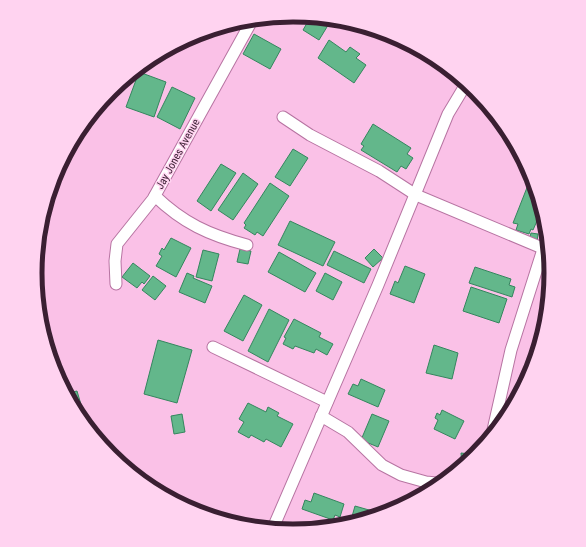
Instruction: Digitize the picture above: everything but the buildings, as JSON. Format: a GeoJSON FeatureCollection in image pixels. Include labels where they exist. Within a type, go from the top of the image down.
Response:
{"type":"FeatureCollection","features":[{"type":"Feature","properties":{"kind":"street","name":"Jay Jones Avenue"},"geometry":{"type":"LineString","coordinates":[[116,284],[115,261],[117,244],[132,228],[155,196],[249,26]]}},
{"type":"Feature","properties":{"kind":"street"},"geometry":{"type":"LineString","coordinates":[[275,524],[416,195],[448,114],[463,88]]}},
{"type":"Feature","properties":{"kind":"street"},"geometry":{"type":"LineString","coordinates":[[283,117],[310,135],[379,171],[416,195],[543,246]]}},
{"type":"Feature","properties":{"kind":"street"},"geometry":{"type":"LineString","coordinates":[[155,196],[173,214],[196,227],[222,239],[247,245]]}},
{"type":"Feature","properties":{"kind":"street"},"geometry":{"type":"LineString","coordinates":[[494,426],[510,350],[543,252]]}},
{"type":"Feature","properties":{"kind":"street"},"geometry":{"type":"LineString","coordinates":[[213,347],[327,402]]}},
{"type":"Feature","properties":{"kind":"street"},"geometry":{"type":"LineString","coordinates":[[321,416],[348,432],[382,465],[401,475],[433,483]]}}]}
